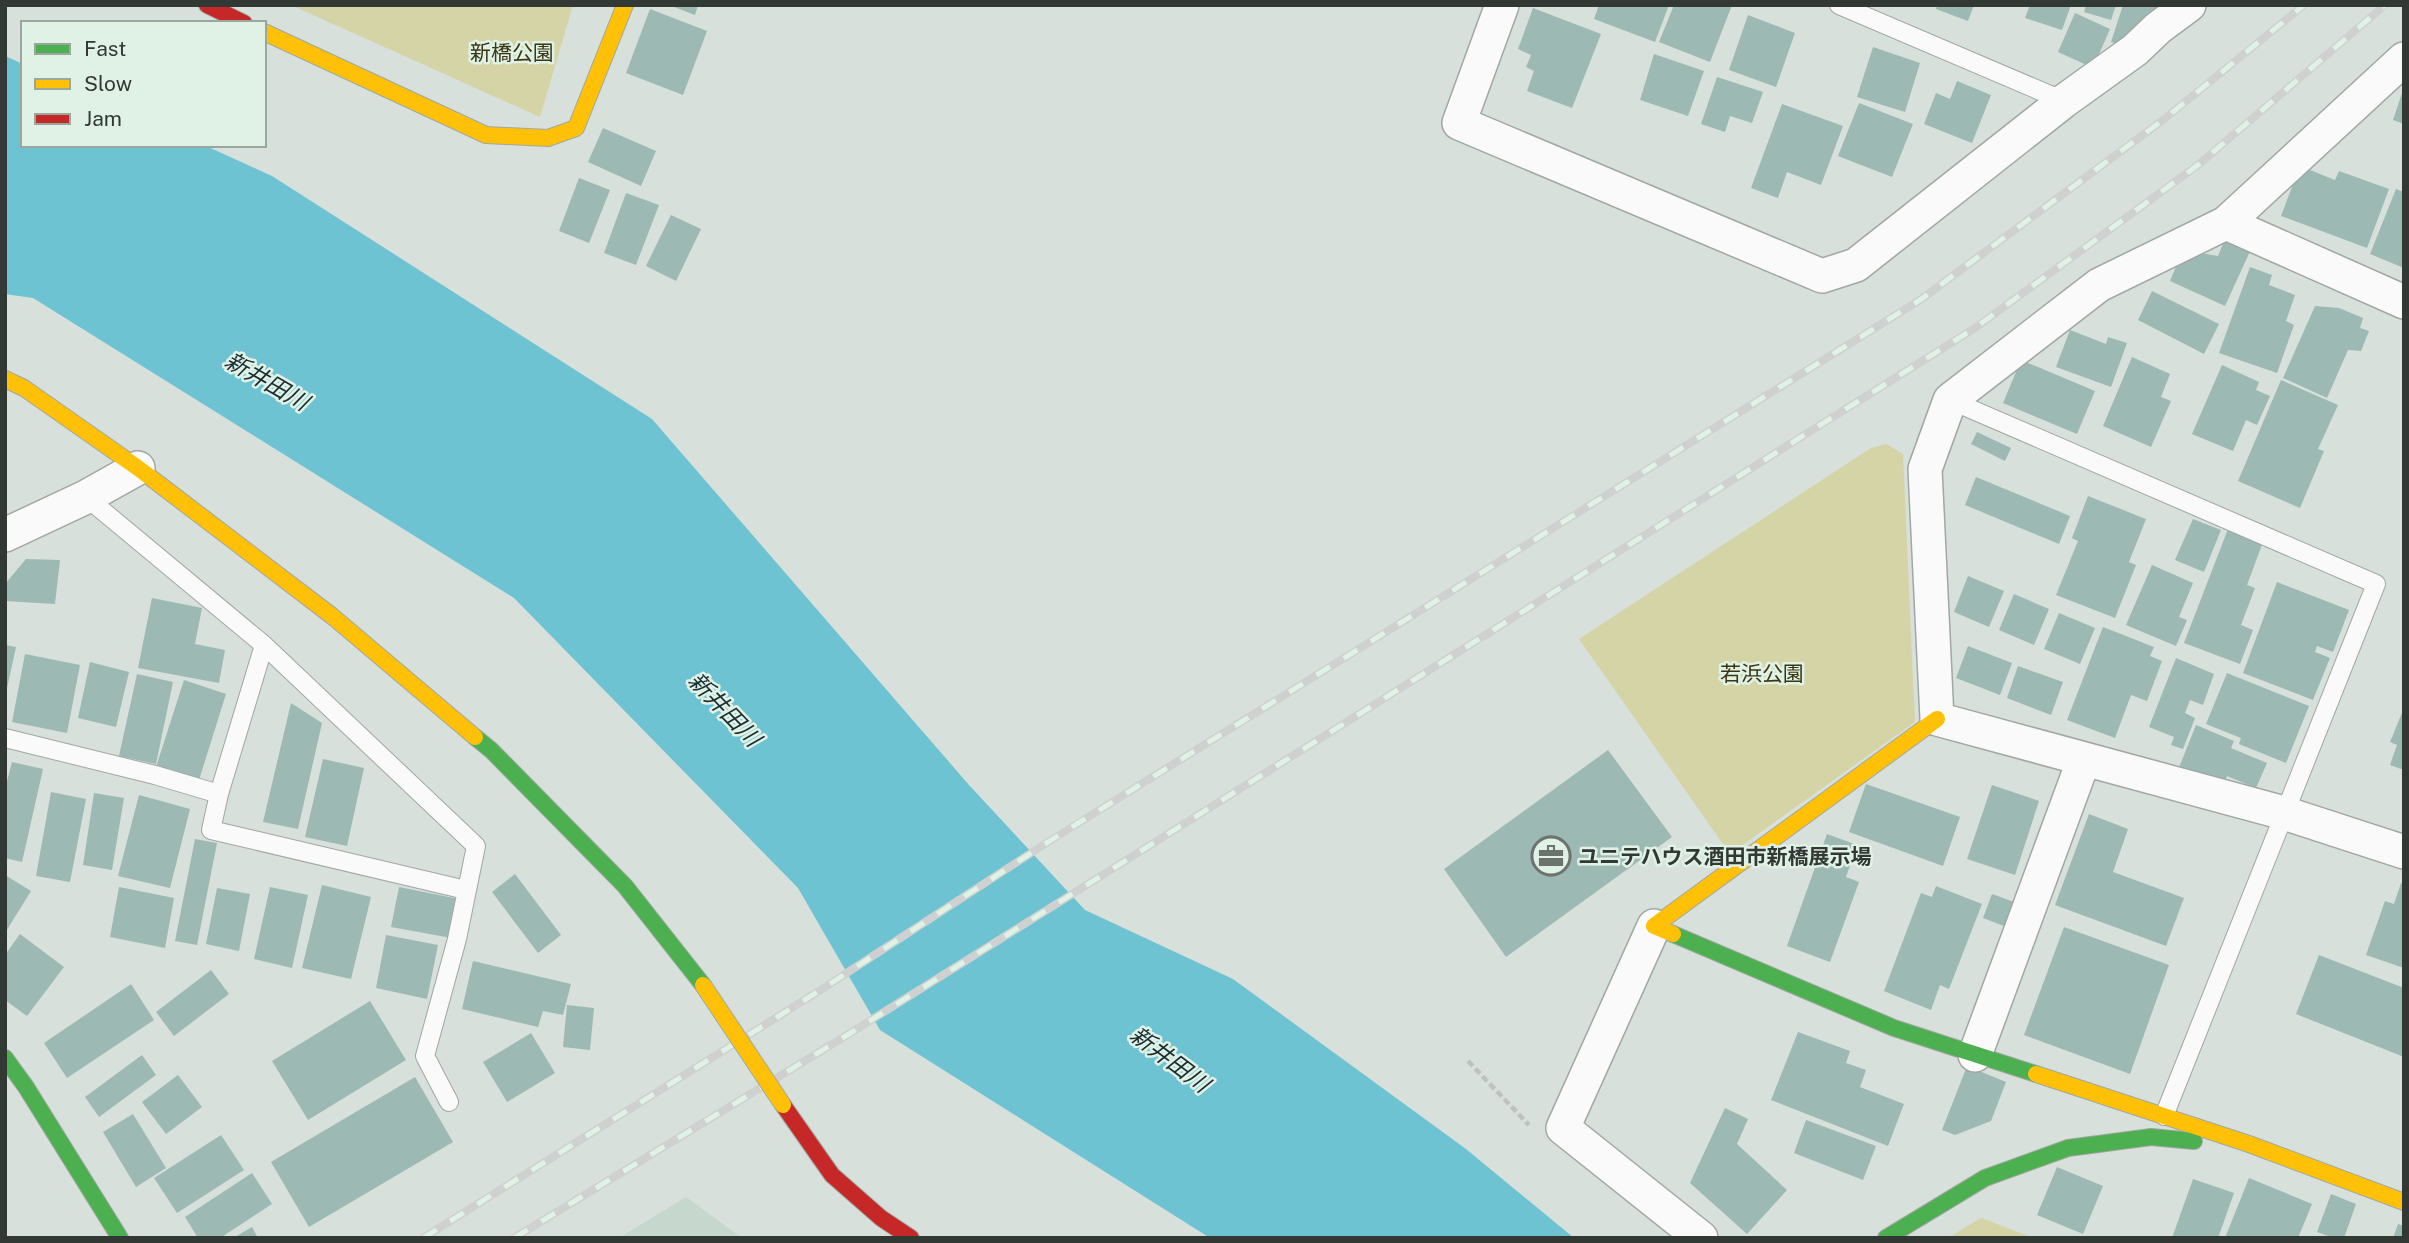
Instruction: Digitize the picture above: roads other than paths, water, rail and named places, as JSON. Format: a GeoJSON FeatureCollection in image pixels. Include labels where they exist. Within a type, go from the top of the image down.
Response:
{"type":"FeatureCollection","features":[{"type":"Feature","properties":{"kind":"street"},"geometry":{"type":"LineString","coordinates":[[207,5],[240,21]]}},
{"type":"Feature","properties":{"kind":"street"},"geometry":{"type":"LineString","coordinates":[[266,33],[486,135],[548,138],[576,128],[625,5]]}},
{"type":"Feature","properties":{"kind":"street"},"geometry":{"type":"LineString","coordinates":[[1502,5],[1459,123],[1822,276],[1856,265],[2064,101],[2135,50],[2158,28],[2189,5]]}},
{"type":"Feature","properties":{"kind":"street"},"geometry":{"type":"LineString","coordinates":[[1937,719],[1925,469],[1950,400],[2099,285],[2226,223],[2404,59]]}},
{"type":"Feature","properties":{"kind":"street"},"geometry":{"type":"LineString","coordinates":[[2226,223],[2404,302]]}},
{"type":"Feature","properties":{"kind":"street"},"geometry":{"type":"LineString","coordinates":[[5,379],[24,388],[138,468],[332,616],[491,750],[625,886],[703,985],[832,1175],[881,1218],[911,1238]]}},
{"type":"Feature","properties":{"kind":"street"},"geometry":{"type":"LineString","coordinates":[[5,535],[86,497],[138,468]]}},
{"type":"Feature","properties":{"kind":"street"},"geometry":{"type":"LineString","coordinates":[[1937,719],[2284,813],[2404,852]]}},
{"type":"Feature","properties":{"kind":"street"},"geometry":{"type":"LineString","coordinates":[[1701,1238],[1563,1128],[1654,926],[1937,719]]}},
{"type":"Feature","properties":{"kind":"street"},"geometry":{"type":"LineString","coordinates":[[1975,1055],[2084,759]]}},
{"type":"Feature","properties":{"kind":"street"},"geometry":{"type":"LineString","coordinates":[[1654,926],[1894,1028],[2249,1144],[2404,1202]]}},
{"type":"Feature","properties":{"kind":"street"},"geometry":{"type":"LineString","coordinates":[[5,1058],[120,1238]]}},
{"type":"Feature","properties":{"kind":"street"},"geometry":{"type":"LineString","coordinates":[[1886,1238],[1985,1178],[2068,1148],[2151,1137],[2249,1144]]}},
{"type":"Feature","properties":{"kind":"lane"},"geometry":{"type":"LineString","coordinates":[[1839,5],[2064,101]]}},
{"type":"Feature","properties":{"kind":"lane"},"geometry":{"type":"LineString","coordinates":[[1950,400],[2376,584],[2164,1116]]}},
{"type":"Feature","properties":{"kind":"lane"},"geometry":{"type":"LineString","coordinates":[[86,497],[264,645],[477,846],[457,939],[425,1056],[449,1102]]}},
{"type":"Feature","properties":{"kind":"lane"},"geometry":{"type":"LineString","coordinates":[[264,645],[219,794],[211,830],[466,890]]}},
{"type":"Feature","properties":{"kind":"lane"},"geometry":{"type":"LineString","coordinates":[[5,737],[219,794]]}},
{"type":"Feature","properties":{"kind":"water","name":"新井田川"},"geometry":{"type":"Polygon","coordinates":[[[5,56],[21,63],[21,147],[208,147],[272,176],[652,419],[969,785],[1085,910],[1233,979],[1466,1149],[1574,1238],[1210,1238],[880,1030],[798,888],[514,598],[33,298],[5,294],[5,56]]]}},
{"type":"Feature","properties":{"kind":"railway"},"geometry":{"type":"LineString","coordinates":[[423,1238],[819,991],[1048,842],[1920,300],[2163,120],[2304,5]]}},
{"type":"Feature","properties":{"kind":"railway"},"geometry":{"type":"LineString","coordinates":[[514,1238],[844,1037],[1975,328],[2198,165],[2385,5]]}},
{"type":"Feature","properties":{"kind":"place","name":"ユニテハウス酒田市新橋展示場"},"geometry":{"type":"Point","coordinates":[1551,856]}},
{"type":"Feature","properties":{"kind":"park label","name":"新橋公園"},"geometry":{"type":"Point","coordinates":[512,52]}},
{"type":"Feature","properties":{"kind":"park label","name":"若浜公園"},"geometry":{"type":"Point","coordinates":[1762,673]}}]}
